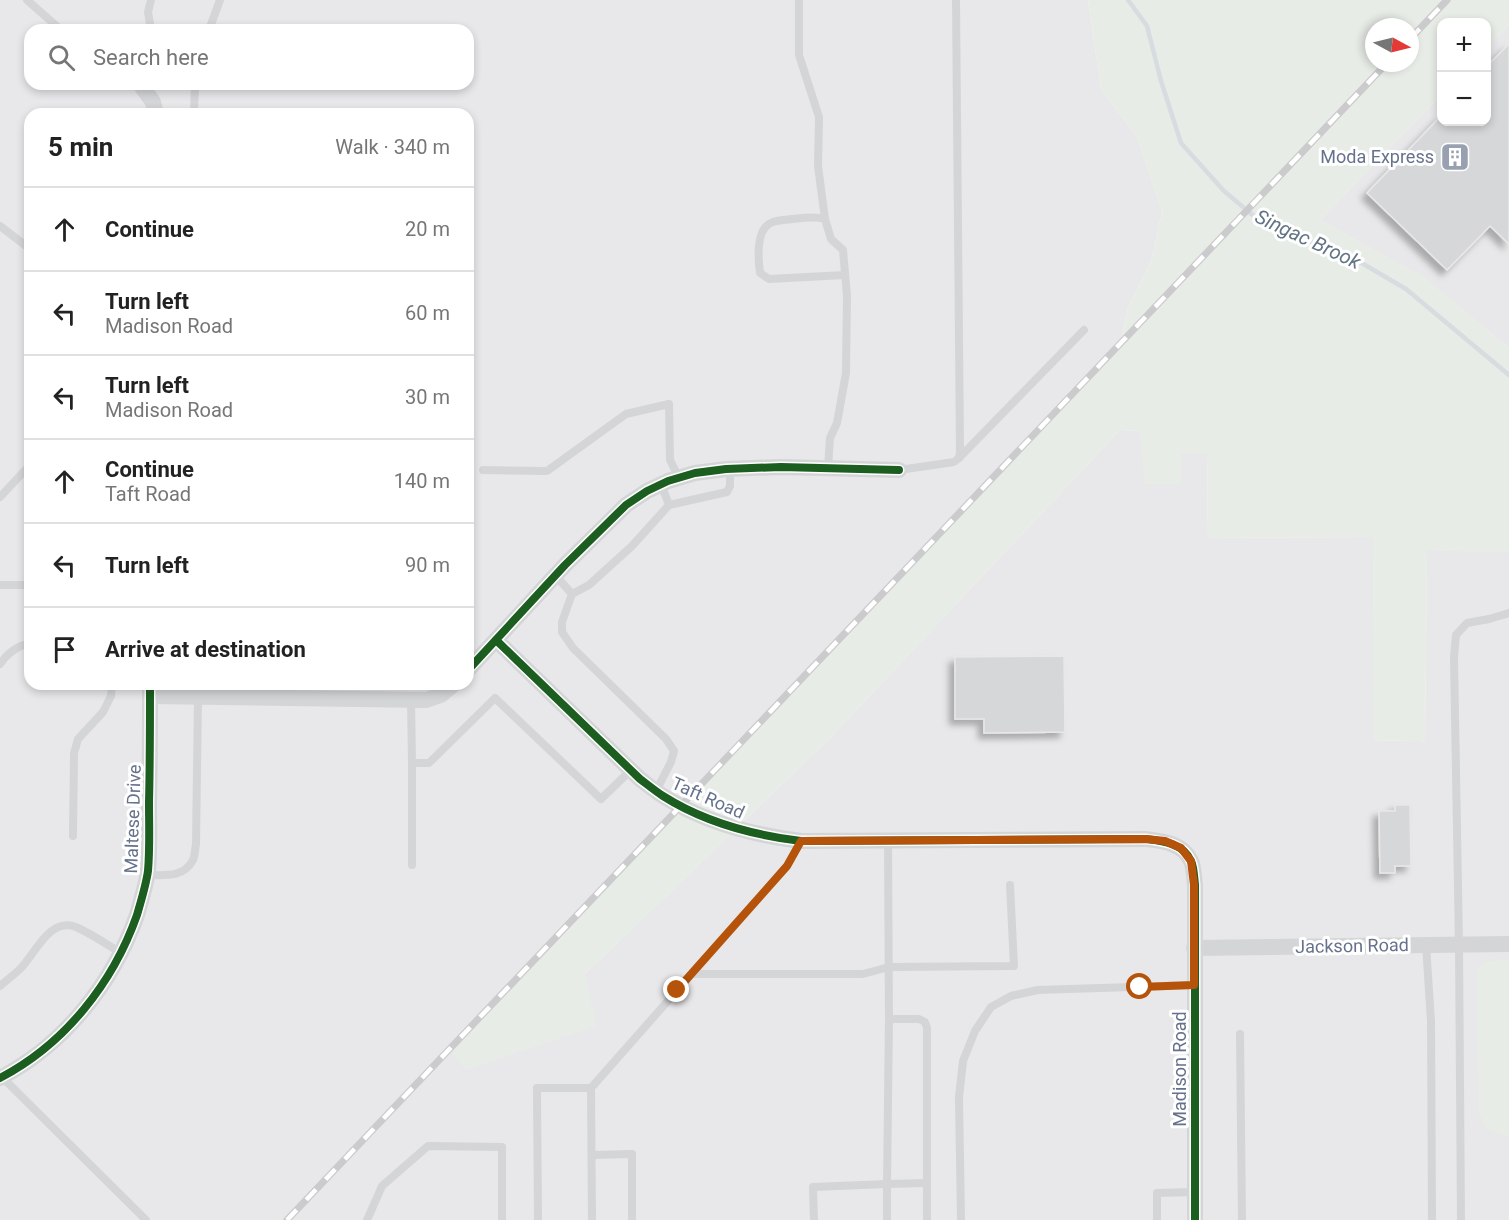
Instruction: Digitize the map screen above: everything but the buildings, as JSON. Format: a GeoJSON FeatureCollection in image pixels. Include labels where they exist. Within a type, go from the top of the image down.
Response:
{"type":"FeatureCollection","features":[{"type":"Feature","properties":{"kind":"street"},"geometry":{"type":"LineString","coordinates":[[144,90],[154,108]]}},
{"type":"Feature","properties":{"kind":"street"},"geometry":{"type":"LineString","coordinates":[[474,664],[626,505],[661,484],[694,473],[730,469],[781,467],[899,470]]}},
{"type":"Feature","properties":{"kind":"street","name":"Taft Road"},"geometry":{"type":"LineString","coordinates":[[496,640],[631,770],[656,791],[719,824],[748,832],[801,841],[1112,839]]}},
{"type":"Feature","properties":{"kind":"street"},"geometry":{"type":"LineString","coordinates":[[150,690],[198,697],[426,700],[441,695],[447,690]]}},
{"type":"Feature","properties":{"kind":"street","name":"Maltese Drive"},"geometry":{"type":"LineString","coordinates":[[1,1078],[31,1060],[77,1017],[96,995],[129,938],[147,874],[150,690]]}},
{"type":"Feature","properties":{"kind":"street","name":"Madison Road"},"geometry":{"type":"LineString","coordinates":[[1112,839],[1165,841],[1181,848],[1191,861],[1194,885],[1195,1220]]}},
{"type":"Feature","properties":{"kind":"street","name":"Jackson Road"},"geometry":{"type":"LineString","coordinates":[[1194,948],[1509,945]]}},
{"type":"Feature","properties":{"kind":"lane"},"geometry":{"type":"LineString","coordinates":[[27,0],[54,24]]}},
{"type":"Feature","properties":{"kind":"lane"},"geometry":{"type":"LineString","coordinates":[[150,24],[148,12],[151,0]]}},
{"type":"Feature","properties":{"kind":"lane"},"geometry":{"type":"LineString","coordinates":[[211,24],[220,0]]}},
{"type":"Feature","properties":{"kind":"lane"},"geometry":{"type":"LineString","coordinates":[[799,0],[800,55],[819,117],[818,166],[825,219],[831,239],[843,250],[847,296],[846,373],[837,423],[830,438],[828,468]]}},
{"type":"Feature","properties":{"kind":"lane"},"geometry":{"type":"LineString","coordinates":[[956,0],[960,376],[960,452],[958,458]]}},
{"type":"Feature","properties":{"kind":"lane"},"geometry":{"type":"LineString","coordinates":[[194,108],[195,90]]}},
{"type":"Feature","properties":{"kind":"lane"},"geometry":{"type":"LineString","coordinates":[[825,219],[820,217],[774,221],[768,225],[759,243],[760,273],[770,279],[845,275]]}},
{"type":"Feature","properties":{"kind":"lane"},"geometry":{"type":"LineString","coordinates":[[0,226],[24,244]]}},
{"type":"Feature","properties":{"kind":"lane"},"geometry":{"type":"LineString","coordinates":[[899,470],[954,462],[1084,330]]}},
{"type":"Feature","properties":{"kind":"lane"},"geometry":{"type":"LineString","coordinates":[[483,470],[547,471],[626,414],[669,404],[670,460],[679,478]]}},
{"type":"Feature","properties":{"kind":"lane"},"geometry":{"type":"LineString","coordinates":[[656,791],[674,751],[666,738],[573,648],[562,632],[562,621],[572,594],[589,585],[632,546],[669,506],[727,492],[730,486],[730,469]]}},
{"type":"Feature","properties":{"kind":"lane"},"geometry":{"type":"LineString","coordinates":[[0,497],[24,471]]}},
{"type":"Feature","properties":{"kind":"lane"},"geometry":{"type":"LineString","coordinates":[[661,484],[669,506]]}},
{"type":"Feature","properties":{"kind":"lane"},"geometry":{"type":"LineString","coordinates":[[556,576],[572,594]]}},
{"type":"Feature","properties":{"kind":"lane"},"geometry":{"type":"LineString","coordinates":[[0,585],[24,585]]}},
{"type":"Feature","properties":{"kind":"lane"},"geometry":{"type":"LineString","coordinates":[[1461,1220],[1454,657],[1456,636],[1467,623],[1509,612]]}},
{"type":"Feature","properties":{"kind":"lane"},"geometry":{"type":"LineString","coordinates":[[0,664],[8,653],[24,645]]}},
{"type":"Feature","properties":{"kind":"lane"},"geometry":{"type":"LineString","coordinates":[[73,836],[74,753],[78,739],[103,712],[112,690]]}},
{"type":"Feature","properties":{"kind":"lane"},"geometry":{"type":"LineString","coordinates":[[147,874],[174,875],[186,868],[193,859],[196,844],[198,697]]}},
{"type":"Feature","properties":{"kind":"lane"},"geometry":{"type":"LineString","coordinates":[[412,763],[429,763],[495,698],[601,799],[631,770]]}},
{"type":"Feature","properties":{"kind":"lane"},"geometry":{"type":"LineString","coordinates":[[411,700],[412,865]]}},
{"type":"Feature","properties":{"kind":"lane"},"geometry":{"type":"LineString","coordinates":[[887,1220],[888,840]]}},
{"type":"Feature","properties":{"kind":"lane"},"geometry":{"type":"LineString","coordinates":[[592,1220],[591,1088],[787,866],[801,841]]}},
{"type":"Feature","properties":{"kind":"lane"},"geometry":{"type":"LineString","coordinates":[[692,974],[863,974],[889,967],[1014,966],[1010,885]]}},
{"type":"Feature","properties":{"kind":"lane"},"geometry":{"type":"LineString","coordinates":[[0,986],[20,969],[55,927],[65,925],[75,927],[121,953]]}},
{"type":"Feature","properties":{"kind":"lane"},"geometry":{"type":"LineString","coordinates":[[1426,945],[1431,1021],[1432,1220]]}},
{"type":"Feature","properties":{"kind":"lane"},"geometry":{"type":"LineString","coordinates":[[961,1220],[959,1097],[963,1061],[975,1031],[991,1007],[1011,996],[1038,990],[1194,985]]}},
{"type":"Feature","properties":{"kind":"lane"},"geometry":{"type":"LineString","coordinates":[[889,1019],[919,1018],[925,1022],[927,1028],[927,1220]]}},
{"type":"Feature","properties":{"kind":"lane"},"geometry":{"type":"LineString","coordinates":[[1240,1034],[1242,1220]]}},
{"type":"Feature","properties":{"kind":"lane"},"geometry":{"type":"LineString","coordinates":[[1,1078],[146,1220]]}},
{"type":"Feature","properties":{"kind":"lane"},"geometry":{"type":"LineString","coordinates":[[538,1220],[537,1089],[591,1088]]}},
{"type":"Feature","properties":{"kind":"lane"},"geometry":{"type":"LineString","coordinates":[[367,1220],[382,1186],[428,1146],[502,1147],[502,1220]]}},
{"type":"Feature","properties":{"kind":"lane"},"geometry":{"type":"LineString","coordinates":[[592,1155],[632,1154],[632,1220]]}},
{"type":"Feature","properties":{"kind":"lane"},"geometry":{"type":"LineString","coordinates":[[814,1220],[813,1187],[927,1183]]}},
{"type":"Feature","properties":{"kind":"lane"},"geometry":{"type":"LineString","coordinates":[[1157,1220],[1157,1193],[1195,1192]]}},
{"type":"Feature","properties":{"kind":"shaded area"},"geometry":{"type":"Polygon","coordinates":[[[0,0],[1088,0],[1101,89],[1137,137],[1162,212],[1151,262],[1128,308],[1121,339],[449,1048],[585,974],[829,739],[1120,430],[1140,431],[1181,453],[1207,453],[1208,538],[1373,537],[1375,741],[1417,740],[1425,742],[1427,550],[1509,551],[1509,1220],[0,1220],[0,0]]]}},
{"type":"Feature","properties":{"kind":"shaded area"},"geometry":{"type":"Polygon","coordinates":[[[1088,0],[1509,0],[1509,25],[1491,44],[1491,18],[1437,18],[1437,99],[1320,220],[1423,276],[1509,348],[1509,553],[1427,550],[1425,742],[1417,740],[1374,741],[1373,537],[1208,538],[1207,453],[1181,454],[1181,484],[1145,484],[1140,431],[1120,430],[829,739],[585,974],[596,1026],[466,1070],[449,1048],[1121,340],[1128,308],[1151,262],[1162,212],[1137,137],[1101,89],[1088,0]]]}},
{"type":"Feature","properties":{"kind":"shaded area"},"geometry":{"type":"Polygon","coordinates":[[[1509,25],[1509,348],[1423,277],[1320,220],[1437,99],[1437,126],[1491,126],[1491,44],[1509,25]]]}},
{"type":"Feature","properties":{"kind":"shaded area"},"geometry":{"type":"Polygon","coordinates":[[[1509,960],[1509,1136],[1506,1136],[1487,1129],[1479,1113],[1477,969],[1486,961],[1509,960]]]}},
{"type":"Feature","properties":{"kind":"waterway","name":"Singac Brook"},"geometry":{"type":"LineString","coordinates":[[1128,0],[1147,26],[1161,81],[1181,143],[1224,191],[1255,217],[1290,235],[1348,255],[1406,289],[1509,375]]}},
{"type":"Feature","properties":{"kind":"railway"},"geometry":{"type":"LineString","coordinates":[[1419,30],[1447,0]]}},
{"type":"Feature","properties":{"kind":"railway"},"geometry":{"type":"LineString","coordinates":[[287,1220],[1378,72]]}},
{"type":"Feature","properties":{"kind":"cycle path"},"geometry":{"type":"LineString","coordinates":[[474,664],[565,565],[626,505],[668,481],[695,473],[726,469],[781,467],[899,470]]}},
{"type":"Feature","properties":{"kind":"cycle path"},"geometry":{"type":"LineString","coordinates":[[496,640],[640,779],[679,805],[729,826],[801,841],[1146,839],[1172,844],[1183,850],[1192,863],[1195,885],[1195,1220]]}},
{"type":"Feature","properties":{"kind":"cycle path"},"geometry":{"type":"LineString","coordinates":[[0,1078],[45,1048],[84,1009],[115,964],[137,915],[149,862],[150,690]]}},
{"type":"Feature","properties":{"kind":"place","name":"Moda Express"},"geometry":{"type":"Point","coordinates":[1455,157]}},
{"type":"Feature","properties":{"kind":"route"},"geometry":{"type":"LineString","coordinates":[[677,990],[787,866],[801,841],[888,840],[1146,839],[1165,841],[1181,848],[1191,861],[1194,885],[1194,985],[1140,987]]}}]}
